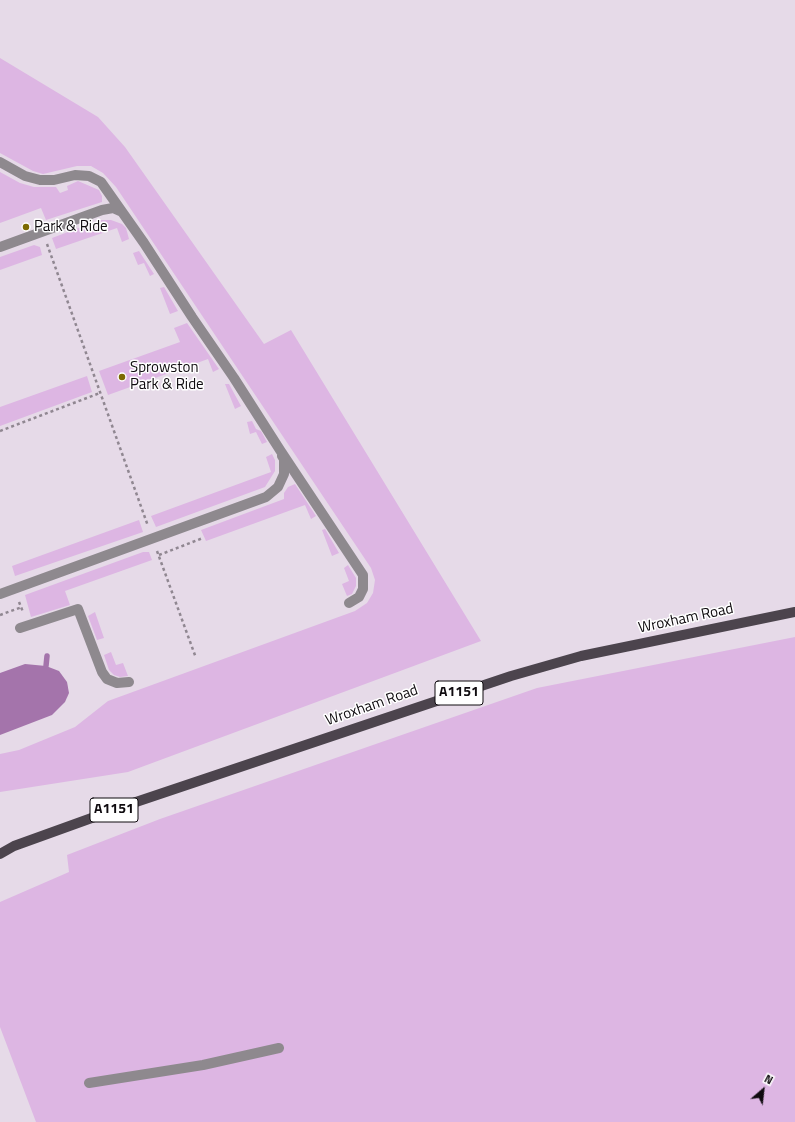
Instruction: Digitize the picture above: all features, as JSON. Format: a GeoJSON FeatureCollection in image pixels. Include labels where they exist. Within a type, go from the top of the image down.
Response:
{"type":"FeatureCollection","features":[{"type":"Feature","properties":{"kind":"main road","name":"Wroxham Road"},"geometry":{"type":"LineString","coordinates":[[0,854],[14,846],[191,784],[510,676],[581,656],[795,612]]}},
{"type":"Feature","properties":{"kind":"main road","name":"Wroxham Road"},"geometry":{"type":"LineString","coordinates":[[0,848],[14,846]]}},
{"type":"Feature","properties":{"kind":"lane"},"geometry":{"type":"LineString","coordinates":[[0,162],[25,176],[40,180],[54,180],[75,175],[89,176],[101,182],[144,243],[363,575],[363,589],[359,597],[349,603]]}},
{"type":"Feature","properties":{"kind":"lane"},"geometry":{"type":"LineString","coordinates":[[0,247],[102,210],[113,208],[122,212]]}},
{"type":"Feature","properties":{"kind":"lane"},"geometry":{"type":"LineString","coordinates":[[0,594],[266,497],[278,487],[284,474],[284,459],[280,450]]}},
{"type":"Feature","properties":{"kind":"lane"},"geometry":{"type":"LineString","coordinates":[[20,628],[78,609],[102,672],[107,679],[117,683],[129,682]]}},
{"type":"Feature","properties":{"kind":"lane"},"geometry":{"type":"LineString","coordinates":[[89,1083],[203,1065],[279,1048]]}},
{"type":"Feature","properties":{"kind":"path"},"geometry":{"type":"LineString","coordinates":[[42,232],[196,658]]}},
{"type":"Feature","properties":{"kind":"path"},"geometry":{"type":"LineString","coordinates":[[0,431],[100,393]]}},
{"type":"Feature","properties":{"kind":"path"},"geometry":{"type":"LineString","coordinates":[[159,555],[203,538]]}},
{"type":"Feature","properties":{"kind":"path"},"geometry":{"type":"LineString","coordinates":[[0,615],[22,608]]}},
{"type":"Feature","properties":{"kind":"shaded area"},"geometry":{"type":"Polygon","coordinates":[[[0,58],[98,117],[125,147],[264,344],[291,330],[481,641],[128,772],[0,792],[0,754],[19,750],[75,727],[108,701],[355,611],[367,603],[373,593],[375,580],[371,568],[116,187],[103,173],[91,166],[77,166],[43,174],[33,171],[0,153],[0,58]]]}},
{"type":"Feature","properties":{"kind":"shaded area"},"geometry":{"type":"Polygon","coordinates":[[[0,172],[20,183],[34,187],[56,187],[60,193],[68,190],[67,186],[78,181],[99,190],[102,196],[102,202],[46,220],[41,208],[0,223],[0,172]]]}},
{"type":"Feature","properties":{"kind":"shaded area"},"geometry":{"type":"Polygon","coordinates":[[[100,220],[111,220],[122,224],[126,228],[129,239],[122,242],[117,228],[56,249],[52,238],[100,220]]]}},
{"type":"Feature","properties":{"kind":"shaded area"},"geometry":{"type":"Polygon","coordinates":[[[34,245],[40,247],[42,255],[0,270],[0,257],[34,245]]]}},
{"type":"Feature","properties":{"kind":"shaded area"},"geometry":{"type":"Polygon","coordinates":[[[139,251],[154,274],[150,276],[144,263],[138,265],[133,253],[139,251]]]}},
{"type":"Feature","properties":{"kind":"shaded area"},"geometry":{"type":"Polygon","coordinates":[[[164,287],[178,311],[170,314],[160,288],[164,287]]]}},
{"type":"Feature","properties":{"kind":"shaded area"},"geometry":{"type":"Polygon","coordinates":[[[187,323],[219,369],[213,372],[208,359],[108,395],[99,371],[180,342],[174,328],[187,323]]]}},
{"type":"Feature","properties":{"kind":"shaded area"},"geometry":{"type":"Polygon","coordinates":[[[87,376],[92,392],[0,426],[0,407],[87,376]]]}},
{"type":"Feature","properties":{"kind":"shaded area"},"geometry":{"type":"Polygon","coordinates":[[[225,384],[229,384],[241,406],[235,409],[225,384]]]}},
{"type":"Feature","properties":{"kind":"shaded area"},"geometry":{"type":"Polygon","coordinates":[[[252,421],[256,429],[261,431],[267,442],[262,444],[256,432],[250,434],[247,422],[252,421]]]}},
{"type":"Feature","properties":{"kind":"shaded area"},"geometry":{"type":"Polygon","coordinates":[[[272,454],[275,460],[275,471],[265,487],[156,527],[151,516],[271,472],[266,457],[272,454]]]}},
{"type":"Feature","properties":{"kind":"shaded area"},"geometry":{"type":"Polygon","coordinates":[[[295,484],[316,516],[311,519],[305,505],[206,541],[201,530],[284,499],[284,493],[288,487],[295,484]]]}},
{"type":"Feature","properties":{"kind":"shaded area"},"geometry":{"type":"Polygon","coordinates":[[[139,520],[143,532],[15,576],[12,566],[139,520]]]}},
{"type":"Feature","properties":{"kind":"shaded area"},"geometry":{"type":"Polygon","coordinates":[[[325,529],[339,553],[332,556],[322,530],[325,529]]]}},
{"type":"Feature","properties":{"kind":"shaded area"},"geometry":{"type":"Polygon","coordinates":[[[143,552],[149,552],[152,560],[65,591],[70,605],[31,617],[25,595],[143,552]]]}},
{"type":"Feature","properties":{"kind":"shaded area"},"geometry":{"type":"Polygon","coordinates":[[[348,565],[356,578],[356,586],[352,594],[347,596],[342,584],[349,581],[344,568],[348,565]]]}},
{"type":"Feature","properties":{"kind":"shaded area"},"geometry":{"type":"Polygon","coordinates":[[[95,612],[104,638],[97,640],[88,616],[95,612]]]}},
{"type":"Feature","properties":{"kind":"shaded area"},"geometry":{"type":"Polygon","coordinates":[[[795,637],[795,1122],[36,1122],[0,1027],[0,902],[69,872],[67,855],[160,819],[537,688],[795,637]]]}},
{"type":"Feature","properties":{"kind":"shaded area"},"geometry":{"type":"Polygon","coordinates":[[[111,652],[116,665],[123,663],[128,676],[120,677],[114,675],[109,670],[104,655],[111,652]]]}},
{"type":"Feature","properties":{"kind":"shaded area"},"geometry":{"type":"Polygon","coordinates":[[[25,664],[46,666],[59,671],[67,682],[69,693],[65,702],[52,715],[0,735],[0,673],[25,664]]]}},
{"type":"Feature","properties":{"kind":"waterway"},"geometry":{"type":"LineString","coordinates":[[46,666],[47,656]]}},
{"type":"Feature","properties":{"kind":"place","name":"Park & Ride"},"geometry":{"type":"Point","coordinates":[26,227]}},
{"type":"Feature","properties":{"kind":"place","name":"Sprowston Park & Ride"},"geometry":{"type":"Point","coordinates":[122,377]}}]}
